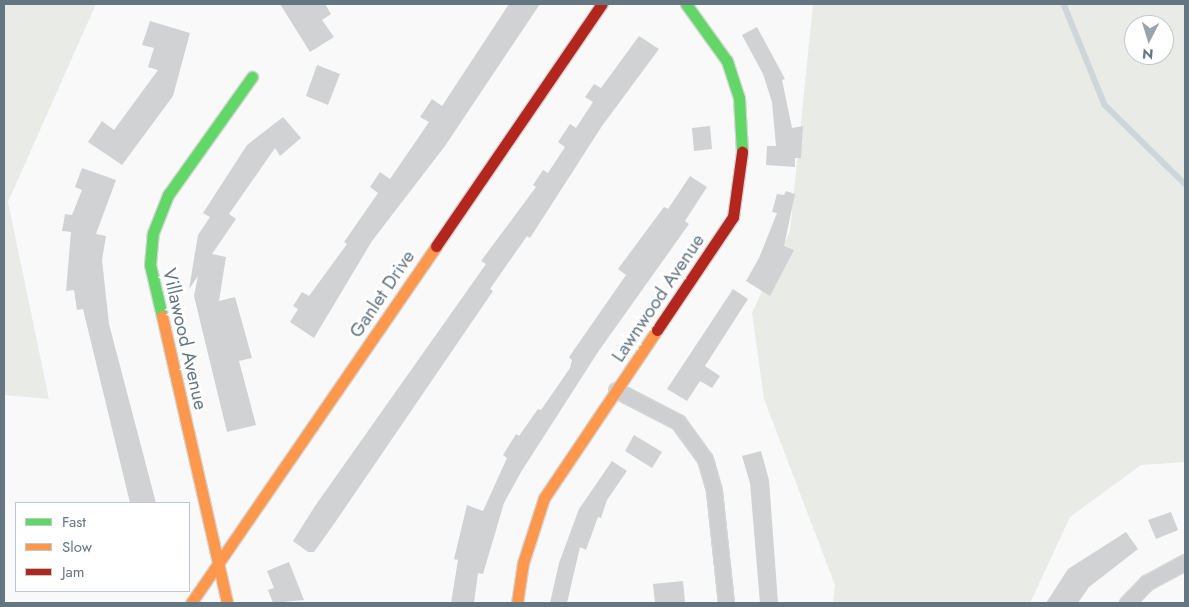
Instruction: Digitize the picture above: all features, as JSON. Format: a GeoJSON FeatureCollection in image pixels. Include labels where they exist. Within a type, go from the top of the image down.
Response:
{"type":"FeatureCollection","features":[{"type":"Feature","properties":{"kind":"street","name":"Ganlet Drive"},"geometry":{"type":"LineString","coordinates":[[191,603],[602,4]]}},
{"type":"Feature","properties":{"kind":"street","name":"Lawnwood Avenue"},"geometry":{"type":"LineString","coordinates":[[517,603],[523,563],[544,498],[733,217],[740,182],[743,134],[739,98],[730,70],[686,4]]}},
{"type":"Feature","properties":{"kind":"street","name":"Villawood Avenue"},"geometry":{"type":"LineString","coordinates":[[228,603],[150,265],[153,233],[168,195],[252,77]]}},
{"type":"Feature","properties":{"kind":"street"},"geometry":{"type":"LineString","coordinates":[[616,390],[678,422],[705,459],[714,491],[726,603]]}},
{"type":"Feature","properties":{"kind":"street"},"geometry":{"type":"LineString","coordinates":[[1127,603],[1146,584],[1185,562]]}},
{"type":"Feature","properties":{"kind":"shaded area"},"geometry":{"type":"Polygon","coordinates":[[[4,4],[96,4],[8,202],[49,399],[4,395],[4,4]]]}},
{"type":"Feature","properties":{"kind":"shaded area"},"geometry":{"type":"Polygon","coordinates":[[[813,4],[1185,4],[1185,462],[1141,465],[1070,517],[1030,603],[833,603],[835,585],[764,399],[752,313],[790,231],[813,4]]]}},
{"type":"Feature","properties":{"kind":"building"},"geometry":{"type":"Polygon","coordinates":[[[280,4],[325,4],[331,14],[322,20],[334,37],[310,52],[280,4]]]}},
{"type":"Feature","properties":{"kind":"building"},"geometry":{"type":"Polygon","coordinates":[[[509,4],[540,4],[445,146],[372,241],[314,338],[290,322],[298,309],[293,306],[302,292],[309,296],[347,244],[344,242],[378,193],[370,187],[380,172],[390,179],[429,122],[420,117],[432,99],[442,106],[509,4]]]}},
{"type":"Feature","properties":{"kind":"building"},"geometry":{"type":"Polygon","coordinates":[[[150,21],[190,33],[173,96],[122,165],[88,142],[102,121],[114,130],[158,70],[148,67],[154,48],[142,45],[150,21]]]}},
{"type":"Feature","properties":{"kind":"building"},"geometry":{"type":"Polygon","coordinates":[[[757,27],[785,79],[782,80],[792,128],[803,126],[801,158],[795,158],[795,167],[766,165],[767,146],[776,146],[772,102],[763,74],[742,35],[757,27]]]}},
{"type":"Feature","properties":{"kind":"building"},"geometry":{"type":"Polygon","coordinates":[[[639,36],[659,49],[602,126],[530,238],[527,236],[490,289],[493,291],[336,521],[314,552],[308,552],[293,541],[315,506],[486,264],[481,261],[536,187],[533,185],[543,170],[548,173],[565,147],[558,142],[570,124],[576,128],[593,102],[585,97],[594,84],[601,88],[639,36]]]}},
{"type":"Feature","properties":{"kind":"building"},"geometry":{"type":"Polygon","coordinates":[[[317,65],[340,74],[328,105],[306,96],[317,65]]]}},
{"type":"Feature","properties":{"kind":"building"},"geometry":{"type":"Polygon","coordinates":[[[283,117],[301,138],[280,156],[275,148],[229,214],[236,219],[212,254],[226,257],[219,301],[235,297],[252,358],[239,361],[256,425],[227,432],[194,296],[198,276],[189,289],[198,235],[210,217],[203,213],[247,145],[283,117]]]}},
{"type":"Feature","properties":{"kind":"building"},"geometry":{"type":"Polygon","coordinates":[[[710,126],[712,149],[694,151],[692,128],[710,126]]]}},
{"type":"Feature","properties":{"kind":"building"},"geometry":{"type":"Polygon","coordinates":[[[82,168],[116,180],[96,234],[106,236],[102,260],[109,324],[156,502],[130,502],[83,309],[77,310],[74,290],[66,291],[71,232],[62,231],[65,214],[72,215],[82,190],[75,187],[82,168]]]}},
{"type":"Feature","properties":{"kind":"building"},"geometry":{"type":"Polygon","coordinates":[[[690,176],[707,187],[685,221],[689,224],[598,352],[521,472],[504,503],[483,574],[478,573],[474,603],[451,603],[458,560],[454,559],[467,505],[483,511],[507,458],[503,455],[516,434],[519,436],[538,409],[541,410],[570,368],[572,360],[569,357],[626,275],[618,269],[664,207],[668,209],[690,176]]]}},
{"type":"Feature","properties":{"kind":"building"},"geometry":{"type":"Polygon","coordinates":[[[786,191],[795,194],[784,246],[794,250],[770,296],[746,281],[759,258],[777,213],[772,212],[777,194],[784,195],[786,191]]]}},
{"type":"Feature","properties":{"kind":"building"},"geometry":{"type":"Polygon","coordinates":[[[733,289],[748,299],[705,366],[720,376],[712,388],[700,381],[687,401],[667,389],[733,289]]]}},
{"type":"Feature","properties":{"kind":"building"},"geometry":{"type":"Polygon","coordinates":[[[634,435],[662,452],[652,468],[625,451],[634,435]]]}},
{"type":"Feature","properties":{"kind":"building"},"geometry":{"type":"Polygon","coordinates":[[[761,451],[769,480],[778,603],[760,603],[750,483],[742,456],[761,451]]]}},
{"type":"Feature","properties":{"kind":"building"},"geometry":{"type":"Polygon","coordinates":[[[612,461],[627,471],[607,500],[601,518],[598,517],[586,550],[580,547],[567,603],[550,603],[559,563],[579,509],[612,461]]]}},
{"type":"Feature","properties":{"kind":"building"},"geometry":{"type":"Polygon","coordinates":[[[1171,512],[1178,530],[1156,539],[1148,520],[1171,512]]]}},
{"type":"Feature","properties":{"kind":"building"},"geometry":{"type":"Polygon","coordinates":[[[1126,532],[1138,549],[1089,587],[1078,603],[1046,603],[1068,569],[1126,532]]]}},
{"type":"Feature","properties":{"kind":"building"},"geometry":{"type":"Polygon","coordinates":[[[289,562],[304,600],[273,603],[268,590],[274,588],[267,571],[289,562]]]}},
{"type":"Feature","properties":{"kind":"building"},"geometry":{"type":"Polygon","coordinates":[[[683,581],[685,602],[655,603],[653,584],[683,581]]]}},
{"type":"Feature","properties":{"kind":"waterway"},"geometry":{"type":"LineString","coordinates":[[1064,4],[1105,105],[1185,184]]}},
{"type":"Feature","properties":{"kind":"traffic: fast"},"geometry":{"type":"LineString","coordinates":[[686,4],[727,61],[739,98],[742,152]]}},
{"type":"Feature","properties":{"kind":"traffic: fast"},"geometry":{"type":"LineString","coordinates":[[162,316],[150,265],[153,233],[168,195],[252,77]]}},
{"type":"Feature","properties":{"kind":"traffic: slow"},"geometry":{"type":"LineString","coordinates":[[191,603],[436,246]]}},
{"type":"Feature","properties":{"kind":"traffic: slow"},"geometry":{"type":"LineString","coordinates":[[162,316],[227,603]]}},
{"type":"Feature","properties":{"kind":"traffic: slow"},"geometry":{"type":"LineString","coordinates":[[517,603],[523,563],[544,498],[657,330]]}},
{"type":"Feature","properties":{"kind":"traffic: jam"},"geometry":{"type":"LineString","coordinates":[[436,246],[602,4]]}},
{"type":"Feature","properties":{"kind":"traffic: jam"},"geometry":{"type":"LineString","coordinates":[[657,330],[733,217],[742,152]]}}]}
